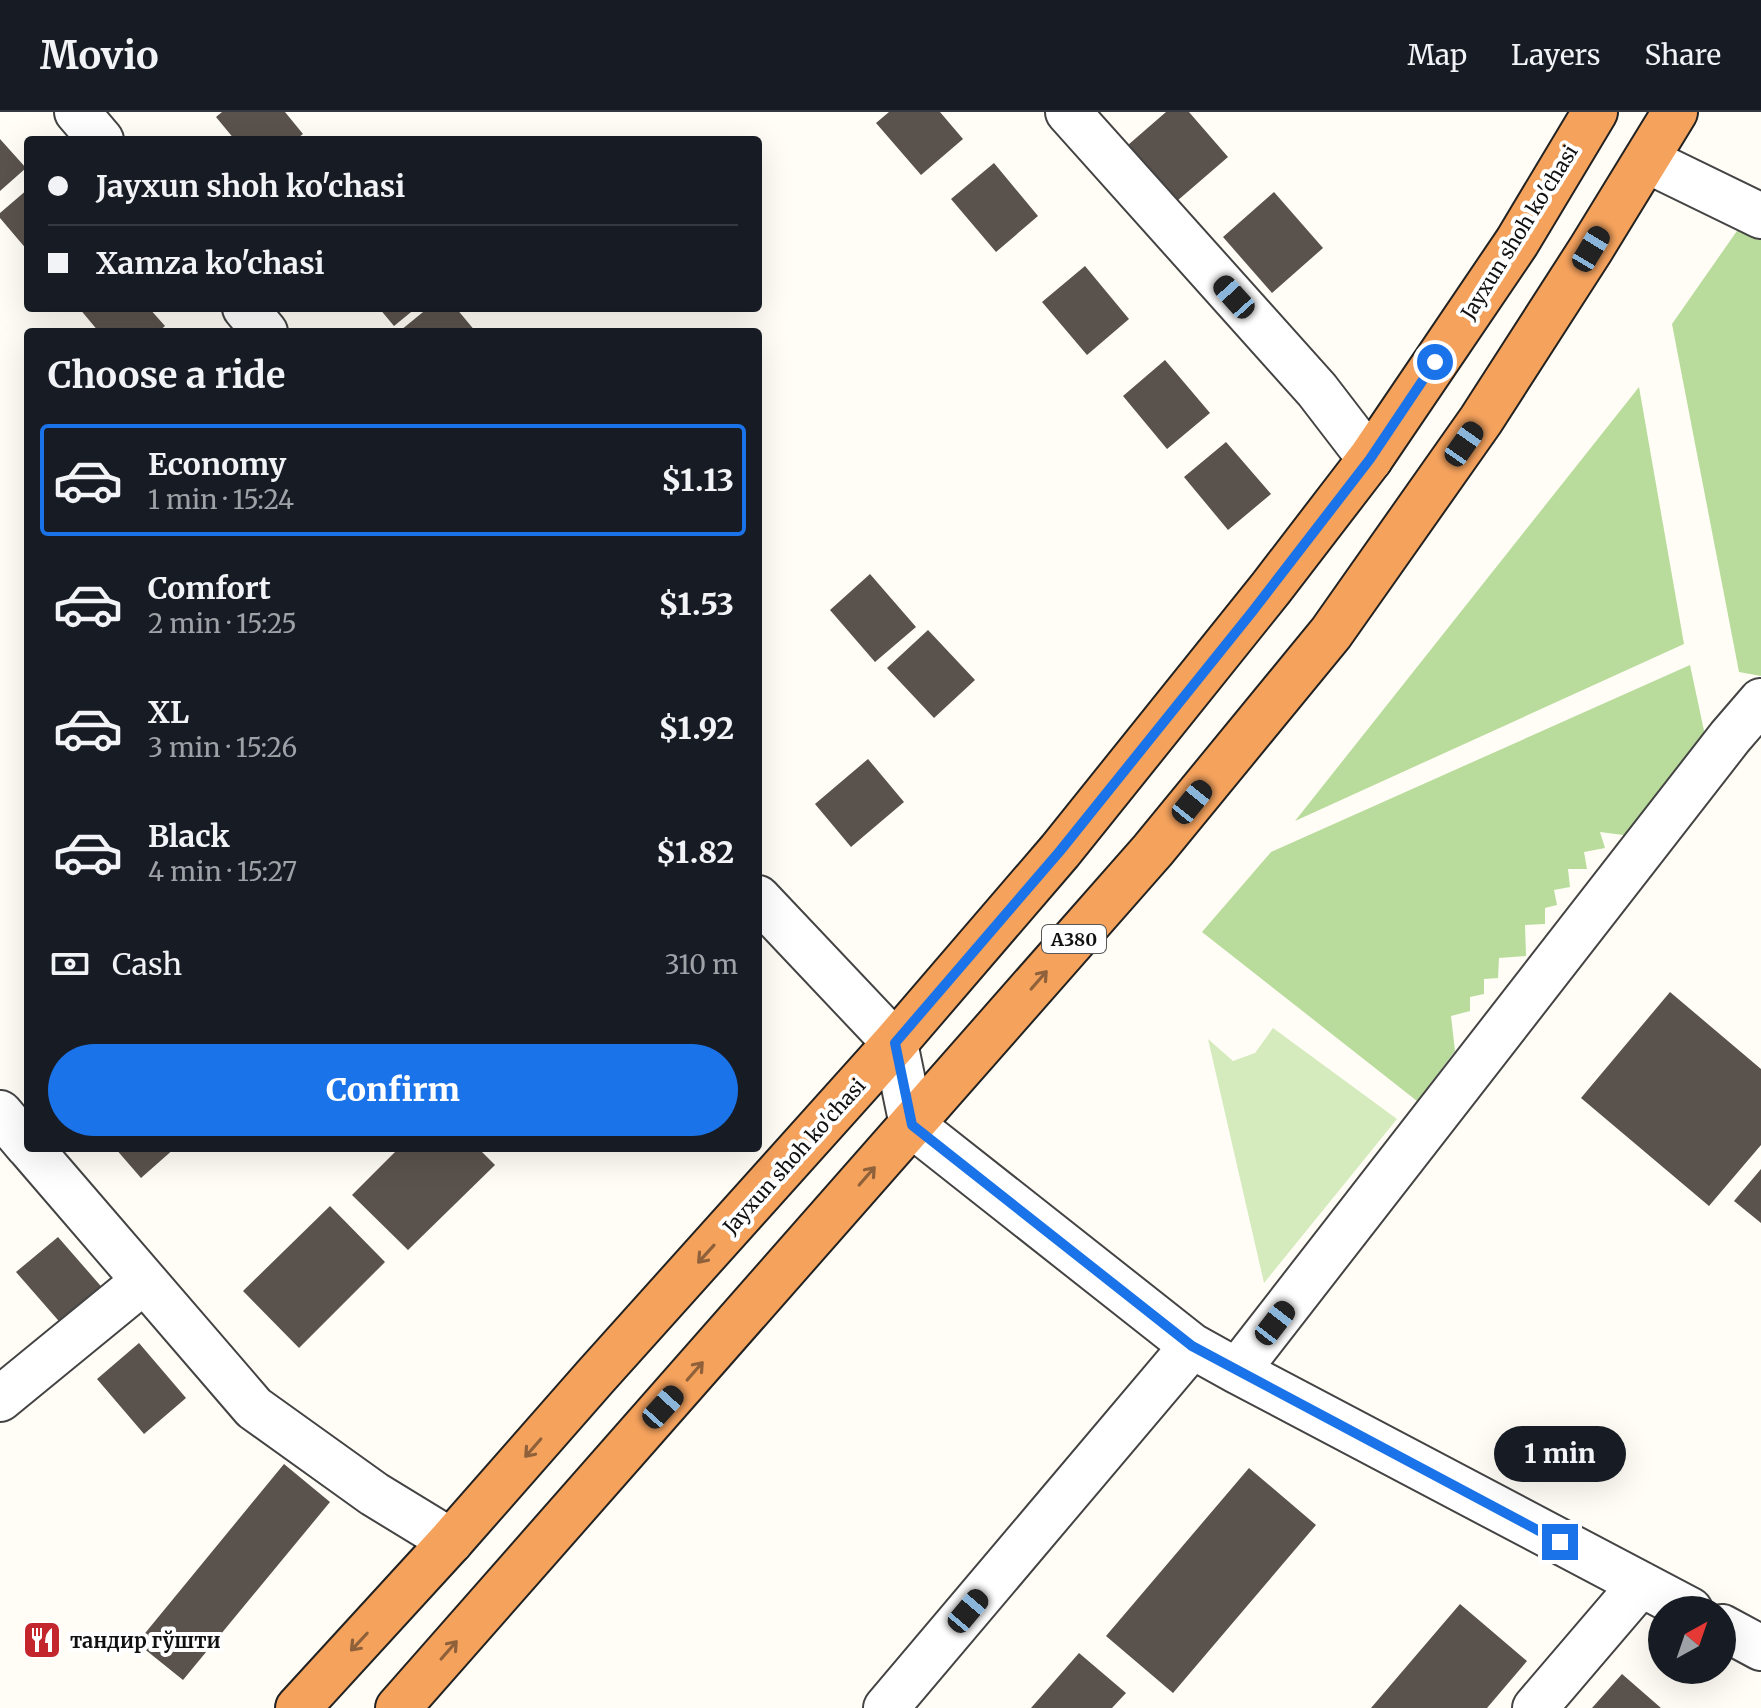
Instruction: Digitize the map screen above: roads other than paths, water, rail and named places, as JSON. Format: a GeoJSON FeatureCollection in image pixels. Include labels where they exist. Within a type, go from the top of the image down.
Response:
{"type":"FeatureCollection","features":[{"type":"Feature","properties":{"kind":"highway","name":"Jayxun shoh ko'chasi"},"geometry":{"type":"LineString","coordinates":[[298,1708],[895,1043],[1060,851],[1370,459],[1517,242],[1595,112]]}},
{"type":"Feature","properties":{"kind":"highway","name":"A380"},"geometry":{"type":"LineString","coordinates":[[398,1708],[1153,850],[1331,633],[1481,420],[1675,112]]}},
{"type":"Feature","properties":{"kind":"street"},"geometry":{"type":"LineString","coordinates":[[77,112],[98,136]]}},
{"type":"Feature","properties":{"kind":"street"},"geometry":{"type":"LineString","coordinates":[[1068,112],[1317,390],[1370,459]]}},
{"type":"Feature","properties":{"kind":"street"},"geometry":{"type":"LineString","coordinates":[[1646,160],[1761,216]]}},
{"type":"Feature","properties":{"kind":"street"},"geometry":{"type":"LineString","coordinates":[[248,312],[262,328]]}},
{"type":"Feature","properties":{"kind":"street"},"geometry":{"type":"LineString","coordinates":[[1237,1371],[1761,701]]}},
{"type":"Feature","properties":{"kind":"street"},"geometry":{"type":"LineString","coordinates":[[762,902],[895,1043],[912,1125],[1192,1346],[1664,1596]]}},
{"type":"Feature","properties":{"kind":"street"},"geometry":{"type":"LineString","coordinates":[[0,1113],[24,1141]]}},
{"type":"Feature","properties":{"kind":"street"},"geometry":{"type":"LineString","coordinates":[[33,1152],[254,1408],[374,1494],[451,1541]]}},
{"type":"Feature","properties":{"kind":"street"},"geometry":{"type":"LineString","coordinates":[[0,1399],[144,1281]]}},
{"type":"Feature","properties":{"kind":"street"},"geometry":{"type":"LineString","coordinates":[[886,1708],[1192,1346]]}},
{"type":"Feature","properties":{"kind":"street"},"geometry":{"type":"LineString","coordinates":[[1535,1708],[1641,1584]]}},
{"type":"Feature","properties":{"kind":"street"},"geometry":{"type":"LineString","coordinates":[[1736,1635],[1761,1648]]}},
{"type":"Feature","properties":{"kind":"place","name":"тандир гўшти"},"geometry":{"type":"Point","coordinates":[42,1640]}}]}
